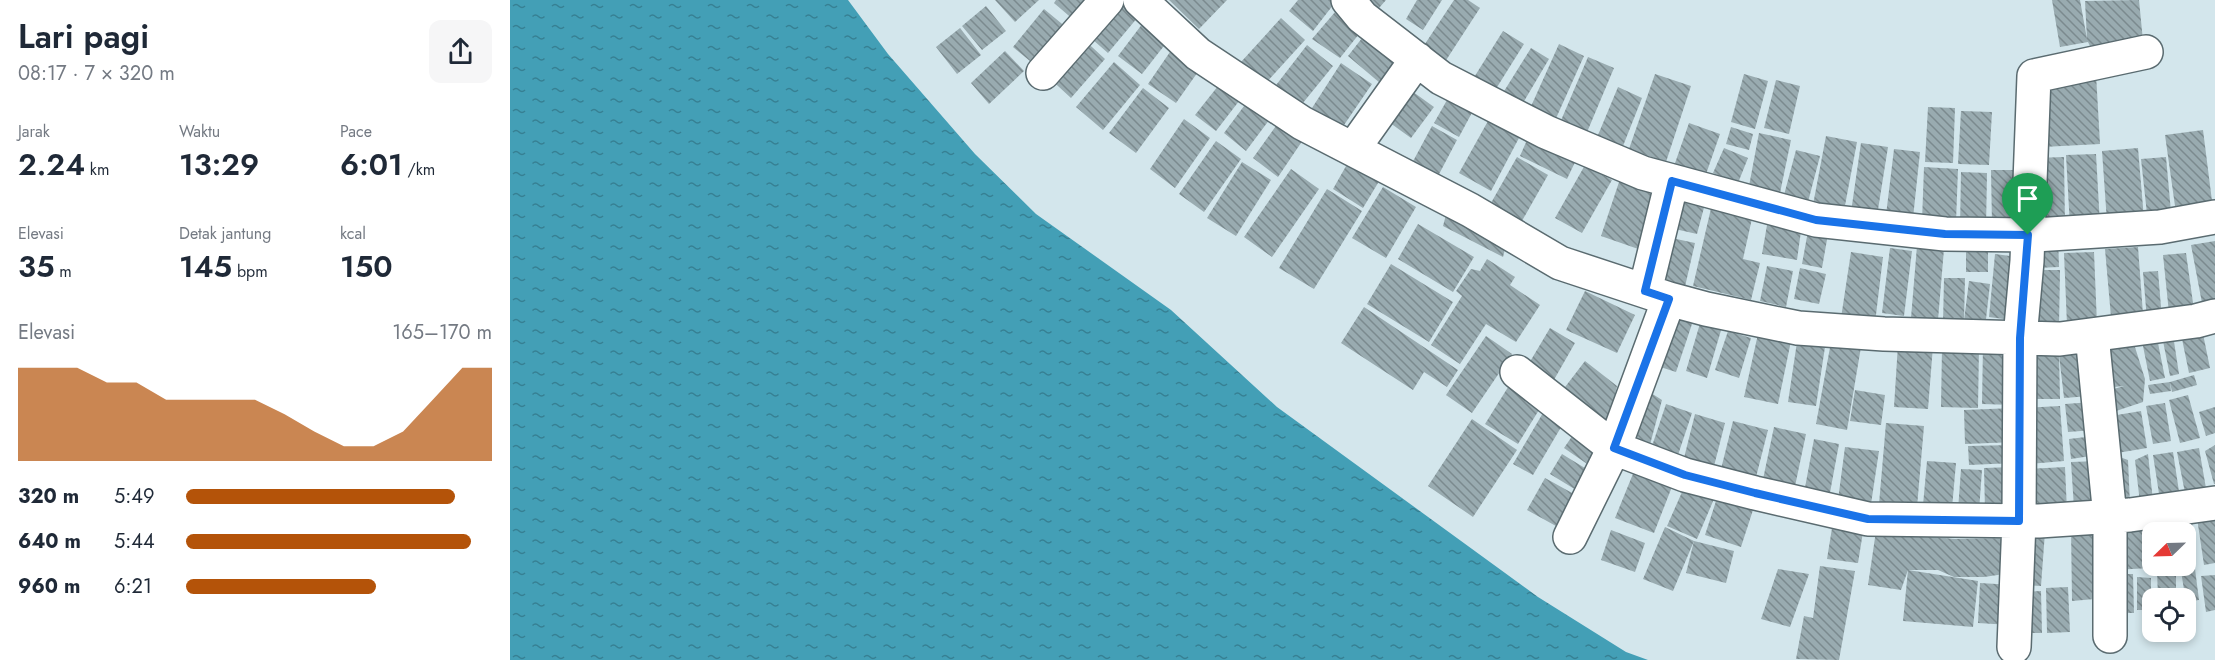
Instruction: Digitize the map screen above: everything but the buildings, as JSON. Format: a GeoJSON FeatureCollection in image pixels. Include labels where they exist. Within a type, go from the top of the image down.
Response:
{"type":"FeatureCollection","features":[{"type":"Feature","properties":{"kind":"street"},"geometry":{"type":"LineString","coordinates":[[1042,73],[1107,0]]}},
{"type":"Feature","properties":{"kind":"street"},"geometry":{"type":"LineString","coordinates":[[1140,0],[1198,54],[1302,123],[1470,210],[1560,263],[1657,295],[1706,309],[1798,328],[1884,334],[2060,339],[2196,321],[2215,316]]}},
{"type":"Feature","properties":{"kind":"street"},"geometry":{"type":"LineString","coordinates":[[1348,0],[1362,17],[1441,78],[1546,132],[1643,173],[1816,220],[1945,234],[2028,235],[2160,227],[2215,217]]}},
{"type":"Feature","properties":{"kind":"street"},"geometry":{"type":"LineString","coordinates":[[2014,647],[2019,521],[2020,338],[2028,235],[2034,76],[2146,52]]}},
{"type":"Feature","properties":{"kind":"street"},"geometry":{"type":"LineString","coordinates":[[1353,149],[1417,59]]}},
{"type":"Feature","properties":{"kind":"street"},"geometry":{"type":"LineString","coordinates":[[1570,537],[1614,448],[1657,295],[1672,181]]}},
{"type":"Feature","properties":{"kind":"street"},"geometry":{"type":"LineString","coordinates":[[2092,335],[2110,517],[2110,636]]}},
{"type":"Feature","properties":{"kind":"street"},"geometry":{"type":"LineString","coordinates":[[1517,372],[1614,448],[1685,475],[1868,519],[2019,521],[2110,517],[2215,503]]}},
{"type":"Feature","properties":{"kind":"water"},"geometry":{"type":"Polygon","coordinates":[[[510,0],[848,0],[888,54],[975,154],[1036,214],[1171,310],[1277,407],[1538,597],[1626,652],[1648,660],[510,660],[510,0]]]}},
{"type":"Feature","properties":{"kind":"route"},"geometry":{"type":"LineString","coordinates":[[1672,181],[1816,220],[1945,234],[2028,235],[2020,338],[2019,521],[1868,519],[1685,475],[1614,448],[1669,299],[1645,291],[1672,181]]}}]}
